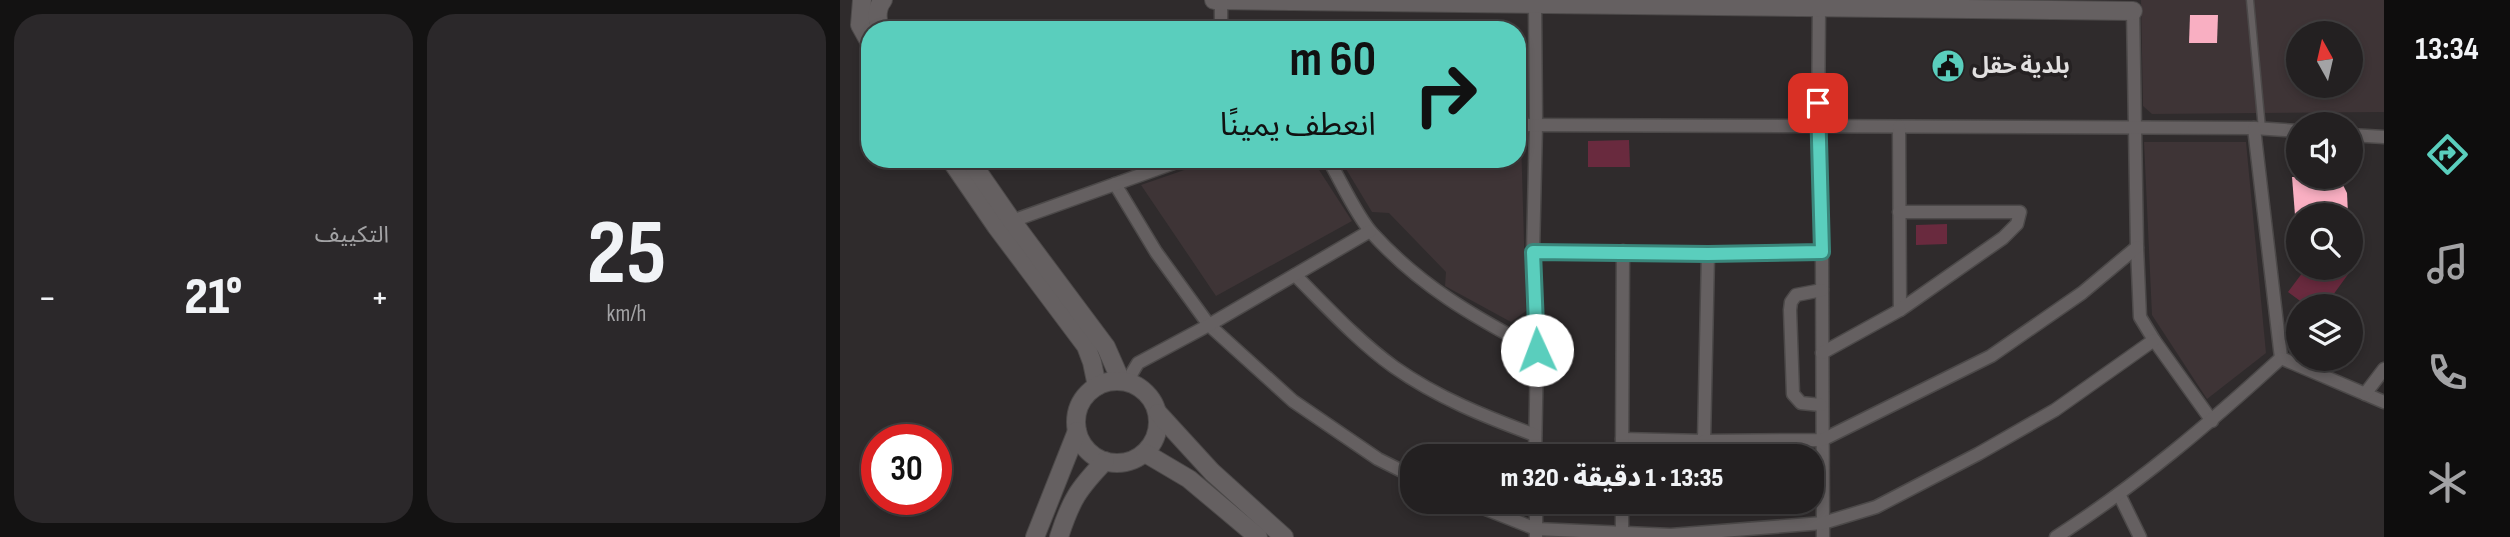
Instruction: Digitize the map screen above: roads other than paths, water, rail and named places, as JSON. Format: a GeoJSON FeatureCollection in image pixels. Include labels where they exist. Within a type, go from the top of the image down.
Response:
{"type":"FeatureCollection","features":[{"type":"Feature","properties":{"kind":"street"},"geometry":{"type":"LineString","coordinates":[[860,25],[862,0]]}},
{"type":"Feature","properties":{"kind":"street"},"geometry":{"type":"LineString","coordinates":[[879,21],[879,5],[883,0]]}},
{"type":"Feature","properties":{"kind":"street"},"geometry":{"type":"LineString","coordinates":[[1214,0],[1819,8],[2118,5],[2135,128],[2140,317],[2212,422]]}},
{"type":"Feature","properties":{"kind":"street"},"geometry":{"type":"LineString","coordinates":[[1221,0],[1221,21]]}},
{"type":"Feature","properties":{"kind":"street"},"geometry":{"type":"LineString","coordinates":[[1535,5],[1535,444]]}},
{"type":"Feature","properties":{"kind":"street"},"geometry":{"type":"LineString","coordinates":[[1819,8],[1823,537]]}},
{"type":"Feature","properties":{"kind":"street"},"geometry":{"type":"LineString","coordinates":[[1526,125],[2286,130]]}},
{"type":"Feature","properties":{"kind":"street"},"geometry":{"type":"LineString","coordinates":[[1899,127],[1900,310]]}},
{"type":"Feature","properties":{"kind":"street"},"geometry":{"type":"LineString","coordinates":[[2258,128],[2281,358]]}},
{"type":"Feature","properties":{"kind":"street"},"geometry":{"type":"LineString","coordinates":[[2363,136],[2384,137]]}},
{"type":"Feature","properties":{"kind":"street"},"geometry":{"type":"LineString","coordinates":[[957,168],[1086,346],[1097,386]]}},
{"type":"Feature","properties":{"kind":"street"},"geometry":{"type":"LineString","coordinates":[[975,168],[1106,347],[1126,382]]}},
{"type":"Feature","properties":{"kind":"street"},"geometry":{"type":"LineString","coordinates":[[1012,221],[1160,168]]}},
{"type":"Feature","properties":{"kind":"street"},"geometry":{"type":"LineString","coordinates":[[1333,168],[1370,231],[1441,296],[1537,350]]}},
{"type":"Feature","properties":{"kind":"street"},"geometry":{"type":"LineString","coordinates":[[1115,184],[1156,252],[1209,325],[1293,401],[1378,459],[1400,470]]}},
{"type":"Feature","properties":{"kind":"street"},"geometry":{"type":"LineString","coordinates":[[1822,353],[1900,310],[2003,239],[2017,225],[2020,212],[1899,212]]}},
{"type":"Feature","properties":{"kind":"street"},"geometry":{"type":"LineString","coordinates":[[1126,382],[1138,363],[1370,231]]}},
{"type":"Feature","properties":{"kind":"street"},"geometry":{"type":"LineString","coordinates":[[1622,439],[1704,442],[1822,440],[1991,356],[2082,293],[2137,247]]}},
{"type":"Feature","properties":{"kind":"street"},"geometry":{"type":"LineString","coordinates":[[1622,444],[1623,251]]}},
{"type":"Feature","properties":{"kind":"street"},"geometry":{"type":"LineString","coordinates":[[1533,252],[1822,252]]}},
{"type":"Feature","properties":{"kind":"street"},"geometry":{"type":"LineString","coordinates":[[1704,442],[1708,254]]}},
{"type":"Feature","properties":{"kind":"street"},"geometry":{"type":"LineString","coordinates":[[1295,275],[1342,322],[1394,367],[1462,408],[1535,435]]}},
{"type":"Feature","properties":{"kind":"street"},"geometry":{"type":"LineString","coordinates":[[1821,404],[1801,403],[1793,394],[1790,310],[1796,295],[1822,290]]}},
{"type":"Feature","properties":{"kind":"street"},"geometry":{"type":"LineString","coordinates":[[1494,514],[1536,533],[1671,535],[1823,523],[1876,508],[1978,454],[2055,410],[2154,340]]}},
{"type":"Feature","properties":{"kind":"street"},"geometry":{"type":"LineString","coordinates":[[2281,358],[2384,402]]}},
{"type":"Feature","properties":{"kind":"street"},"geometry":{"type":"LineString","coordinates":[[2056,537],[2119,495],[2212,422],[2281,358]]}},
{"type":"Feature","properties":{"kind":"street"},"geometry":{"type":"LineString","coordinates":[[2365,394],[2384,369]]}},
{"type":"Feature","properties":{"kind":"street"},"geometry":{"type":"LineString","coordinates":[[1035,537],[1077,430],[1077,413],[1084,398],[1104,383],[1126,382],[1145,391],[1158,413],[1158,430],[1145,453],[1122,463],[1105,461],[1090,453],[1077,430]]}},
{"type":"Feature","properties":{"kind":"street"},"geometry":{"type":"LineString","coordinates":[[1158,413],[1212,472],[1284,537]]}},
{"type":"Feature","properties":{"kind":"street"},"geometry":{"type":"LineString","coordinates":[[1145,453],[1189,479],[1258,537]]}},
{"type":"Feature","properties":{"kind":"street"},"geometry":{"type":"LineString","coordinates":[[1059,537],[1068,507],[1083,484],[1105,461]]}},
{"type":"Feature","properties":{"kind":"street"},"geometry":{"type":"LineString","coordinates":[[2119,495],[2140,537]]}},
{"type":"Feature","properties":{"kind":"street"},"geometry":{"type":"LineString","coordinates":[[1536,514],[1536,533]]}},
{"type":"Feature","properties":{"kind":"street"},"geometry":{"type":"LineString","coordinates":[[1622,514],[1622,533]]}},
{"type":"Feature","properties":{"kind":"lane"},"geometry":{"type":"LineString","coordinates":[[2250,0],[2258,128]]}},
{"type":"Feature","properties":{"kind":"place","name":"بلدية حقل"},"geometry":{"type":"Point","coordinates":[1948,66]}}]}
